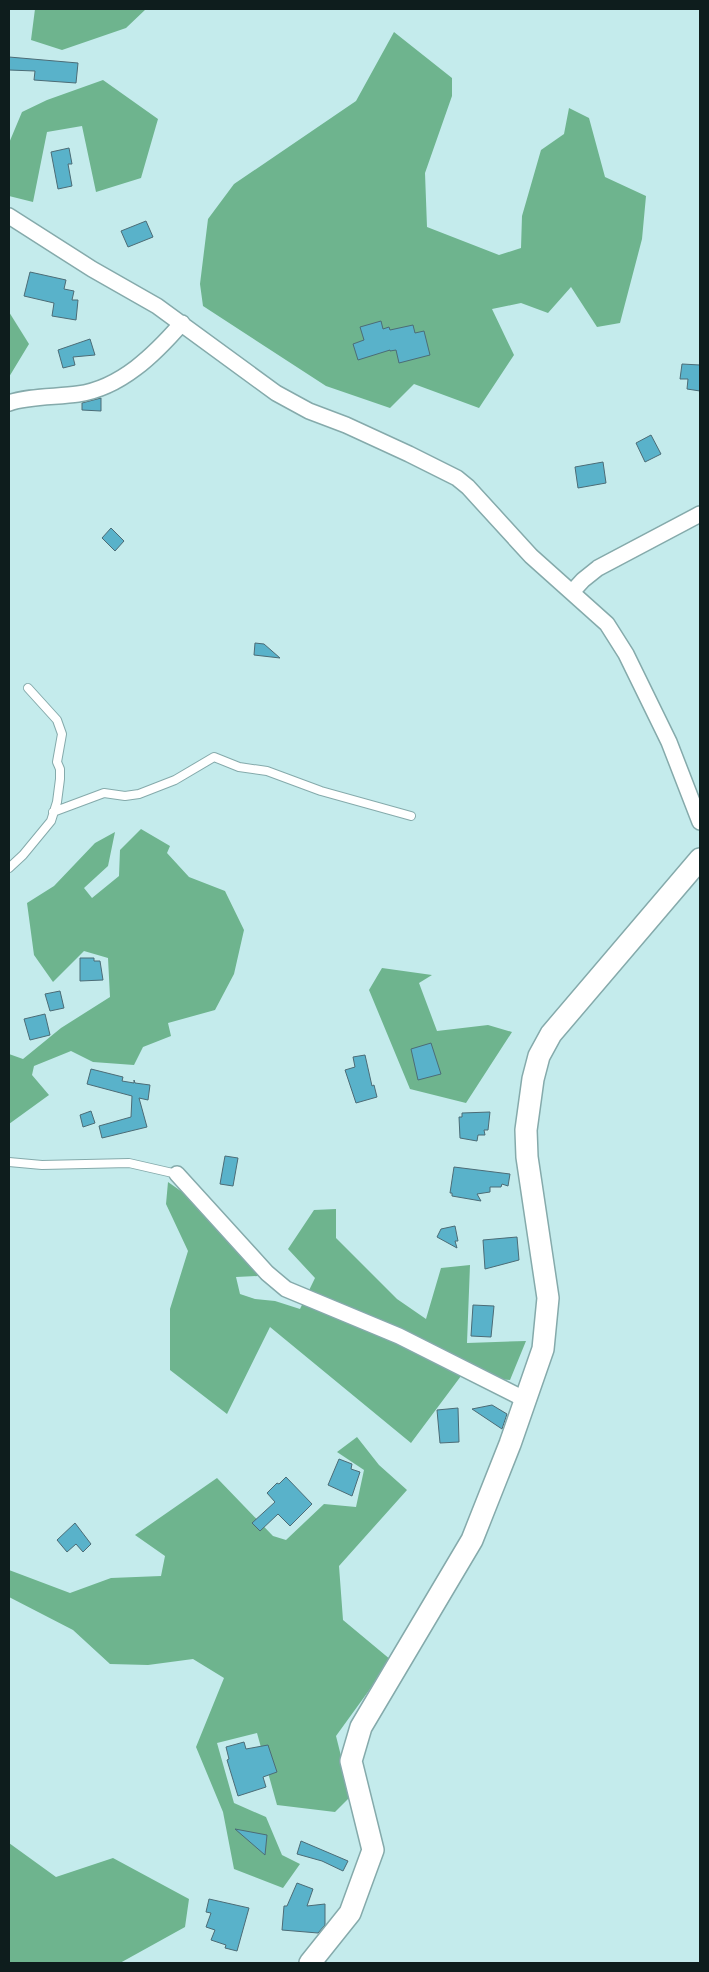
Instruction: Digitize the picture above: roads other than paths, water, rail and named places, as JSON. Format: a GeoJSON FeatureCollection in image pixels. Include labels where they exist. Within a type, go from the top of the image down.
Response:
{"type":"FeatureCollection","features":[{"type":"Feature","properties":{"kind":"street"},"geometry":{"type":"LineString","coordinates":[[9,216],[92,269],[157,306],[276,393],[309,410],[401,450],[457,478],[468,487],[531,556],[607,624],[618,640],[669,742],[700,822]]}},
{"type":"Feature","properties":{"kind":"street"},"geometry":{"type":"LineString","coordinates":[[9,403],[81,394],[102,388],[129,372],[159,350],[182,323]]}},
{"type":"Feature","properties":{"kind":"street"},"geometry":{"type":"LineString","coordinates":[[572,592],[598,568],[700,514]]}},
{"type":"Feature","properties":{"kind":"street"},"geometry":{"type":"LineString","coordinates":[[310,1963],[350,1913],[373,1850],[351,1761],[361,1728],[472,1540],[526,1400],[543,1349],[548,1298],[526,1156],[526,1130],[529,1105],[539,1056],[550,1034],[700,859]]}},
{"type":"Feature","properties":{"kind":"street"},"geometry":{"type":"LineString","coordinates":[[177,1174],[267,1273],[286,1289],[399,1336],[526,1400]]}},
{"type":"Feature","properties":{"kind":"lane"},"geometry":{"type":"LineString","coordinates":[[9,868],[45,830],[51,821],[57,802],[60,779],[58,762],[62,734],[57,720],[28,688]]}},
{"type":"Feature","properties":{"kind":"lane"},"geometry":{"type":"LineString","coordinates":[[53,812],[104,794],[125,796],[139,794],[175,780],[214,757],[239,767],[267,772],[321,791],[410,816]]}},
{"type":"Feature","properties":{"kind":"lane"},"geometry":{"type":"LineString","coordinates":[[9,1162],[42,1165],[129,1163],[177,1174]]}}]}
